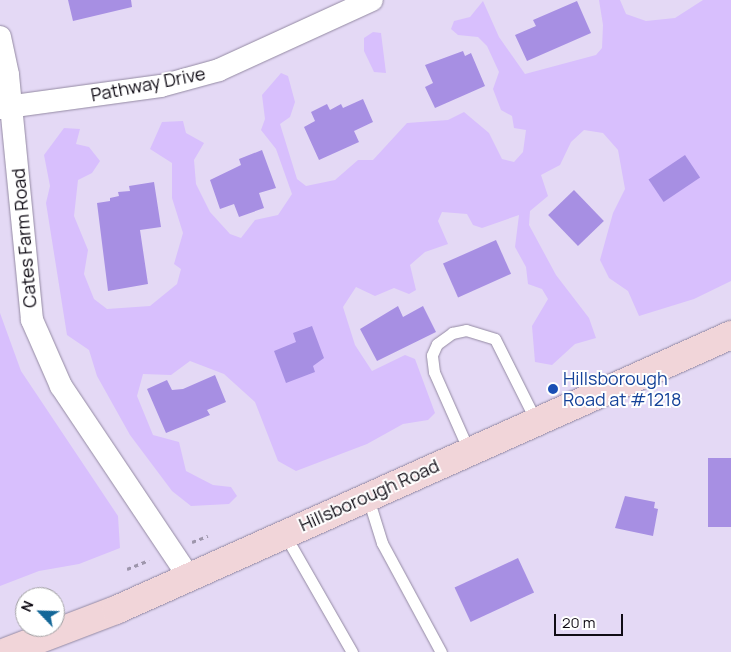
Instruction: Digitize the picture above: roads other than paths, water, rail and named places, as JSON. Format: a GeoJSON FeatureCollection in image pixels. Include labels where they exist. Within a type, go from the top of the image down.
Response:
{"type":"FeatureCollection","features":[{"type":"Feature","properties":{"kind":"main road","name":"Hillsborough Road"},"geometry":{"type":"LineString","coordinates":[[6,652],[116,610],[284,533],[731,335]]}},
{"type":"Feature","properties":{"kind":"street","name":"Pathway Drive"},"geometry":{"type":"LineString","coordinates":[[6,108],[161,86],[219,70],[372,0]]}},
{"type":"Feature","properties":{"kind":"street","name":"Cates Farm Road"},"geometry":{"type":"LineString","coordinates":[[0,37],[27,294],[41,344],[61,386],[188,576]]}},
{"type":"Feature","properties":{"kind":"lane"},"geometry":{"type":"LineString","coordinates":[[469,451],[434,372],[432,355],[437,344],[452,333],[466,330],[495,338],[536,421]]}},
{"type":"Feature","properties":{"kind":"lane"},"geometry":{"type":"LineString","coordinates":[[368,496],[382,543],[441,652]]}},
{"type":"Feature","properties":{"kind":"lane"},"geometry":{"type":"LineString","coordinates":[[284,533],[352,652]]}},
{"type":"Feature","properties":{"kind":"place","name":"Hillsborough Road at #1218"},"geometry":{"type":"Point","coordinates":[553,389]}}]}
